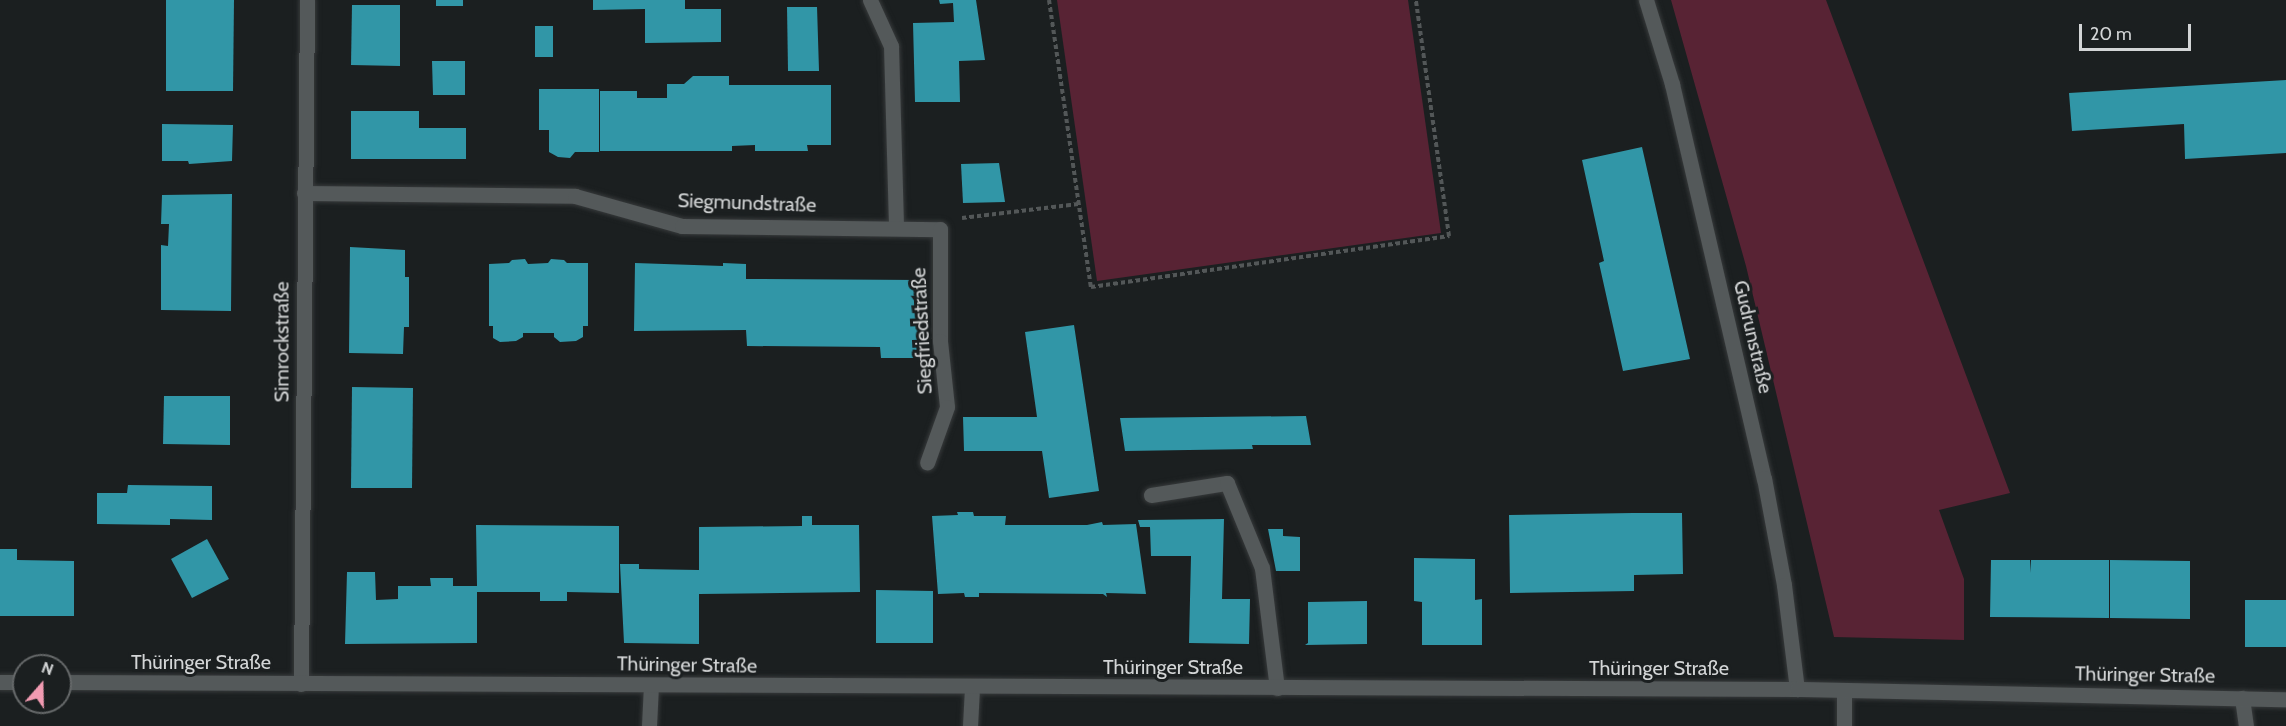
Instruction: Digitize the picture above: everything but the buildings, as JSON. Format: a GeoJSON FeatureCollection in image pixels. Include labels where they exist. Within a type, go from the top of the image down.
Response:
{"type":"FeatureCollection","features":[{"type":"Feature","properties":{"kind":"street","name":"Simrockstraße"},"geometry":{"type":"LineString","coordinates":[[301,684],[307,0]]}},
{"type":"Feature","properties":{"kind":"street"},"geometry":{"type":"LineString","coordinates":[[870,0],[891,46],[896,227]]}},
{"type":"Feature","properties":{"kind":"street","name":"Gudrunstraße"},"geometry":{"type":"LineString","coordinates":[[1646,0],[1671,84],[1764,478],[1784,585],[1797,689]]}},
{"type":"Feature","properties":{"kind":"street","name":"Siegmundstraße"},"geometry":{"type":"LineString","coordinates":[[304,193],[575,196],[682,226],[940,229]]}},
{"type":"Feature","properties":{"kind":"street","name":"Siegfriedstraße"},"geometry":{"type":"LineString","coordinates":[[927,463],[947,407],[940,341],[940,229]]}},
{"type":"Feature","properties":{"kind":"street"},"geometry":{"type":"LineString","coordinates":[[1151,495],[1227,483],[1262,568],[1277,688]]}},
{"type":"Feature","properties":{"kind":"street","name":"Thüringer Straße"},"geometry":{"type":"LineString","coordinates":[[72,682],[1797,689],[2286,699]]}},
{"type":"Feature","properties":{"kind":"street"},"geometry":{"type":"LineString","coordinates":[[649,726],[651,685]]}},
{"type":"Feature","properties":{"kind":"street"},"geometry":{"type":"LineString","coordinates":[[970,726],[972,687]]}},
{"type":"Feature","properties":{"kind":"street"},"geometry":{"type":"LineString","coordinates":[[1844,691],[1844,726]]}},
{"type":"Feature","properties":{"kind":"street"},"geometry":{"type":"LineString","coordinates":[[2242,698],[2246,726]]}},
{"type":"Feature","properties":{"kind":"path"},"geometry":{"type":"LineString","coordinates":[[1049,0],[1092,287],[1449,236],[1416,0]]}},
{"type":"Feature","properties":{"kind":"path"},"geometry":{"type":"LineString","coordinates":[[940,229],[963,218],[1078,204]]}},
{"type":"Feature","properties":{"kind":"shaded area"},"geometry":{"type":"Polygon","coordinates":[[[1057,0],[1408,0],[1441,233],[1097,281],[1057,0]]]}},
{"type":"Feature","properties":{"kind":"shaded area"},"geometry":{"type":"Polygon","coordinates":[[[1671,0],[1826,0],[2010,493],[1939,510],[1964,579],[1964,640],[1834,637],[1746,266],[1671,0]]]}}]}
